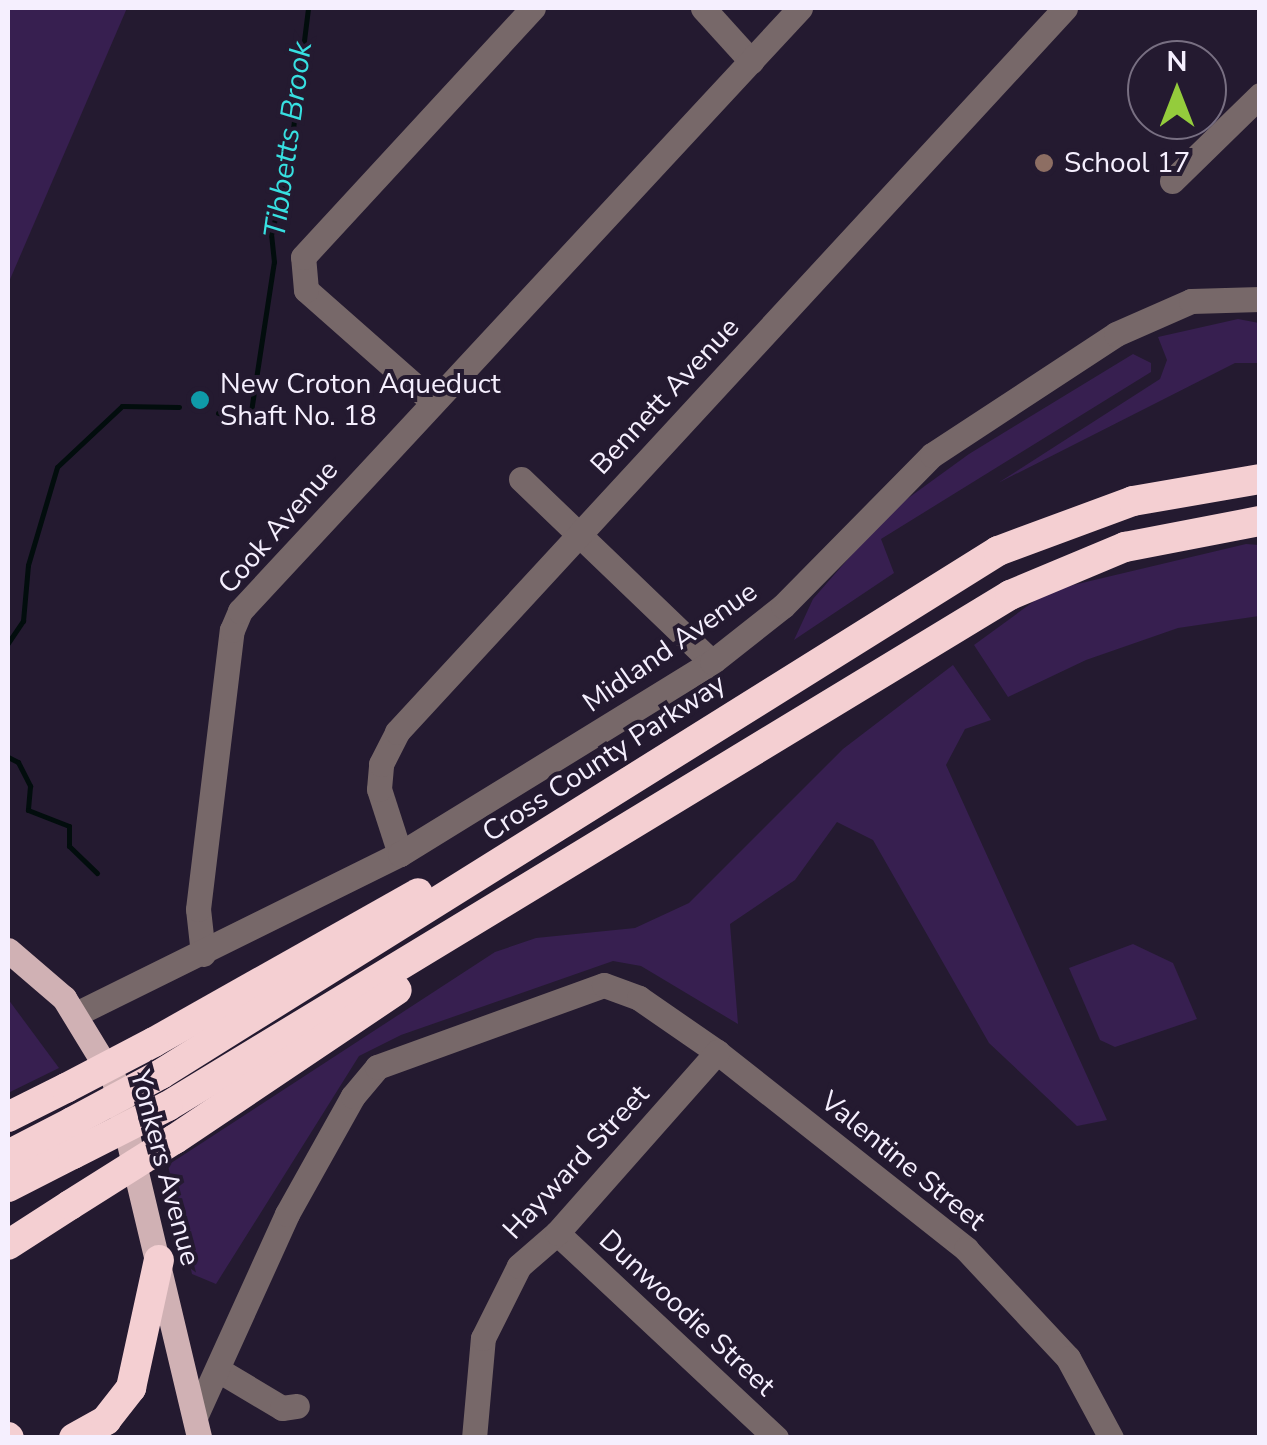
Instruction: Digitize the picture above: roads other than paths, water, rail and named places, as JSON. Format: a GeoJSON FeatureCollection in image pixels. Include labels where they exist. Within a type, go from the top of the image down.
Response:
{"type":"FeatureCollection","features":[{"type":"Feature","properties":{"kind":"highway","name":"Cross County Parkway"},"geometry":{"type":"LineString","coordinates":[[8,1155],[161,1074],[905,604],[1021,539],[1162,493],[1260,479]]}},
{"type":"Feature","properties":{"kind":"highway"},"geometry":{"type":"LineString","coordinates":[[8,1187],[168,1106],[1037,581],[1154,539],[1260,521]]}},
{"type":"Feature","properties":{"kind":"highway"},"geometry":{"type":"LineString","coordinates":[[8,1117],[154,1042],[470,864],[585,808]]}},
{"type":"Feature","properties":{"kind":"highway"},"geometry":{"type":"LineString","coordinates":[[8,1245],[422,972],[533,884]]}},
{"type":"Feature","properties":{"kind":"highway"},"geometry":{"type":"LineString","coordinates":[[74,1438],[106,1420],[132,1388],[159,1260]]}},
{"type":"Feature","properties":{"kind":"main road","name":"Yonkers Avenue"},"geometry":{"type":"LineString","coordinates":[[8,950],[76,1014],[122,1100],[192,1430]]}},
{"type":"Feature","properties":{"kind":"street"},"geometry":{"type":"LineString","coordinates":[[433,402],[301,283],[302,257],[533,8]]}},
{"type":"Feature","properties":{"kind":"street"},"geometry":{"type":"LineString","coordinates":[[703,8],[752,62]]}},
{"type":"Feature","properties":{"kind":"street","name":"Cook Avenue"},"geometry":{"type":"LineString","coordinates":[[203,954],[198,909],[240,611],[800,8]]}},
{"type":"Feature","properties":{"kind":"street","name":"Bennett Avenue"},"geometry":{"type":"LineString","coordinates":[[400,854],[379,789],[390,742],[1065,8]]}},
{"type":"Feature","properties":{"kind":"street"},"geometry":{"type":"LineString","coordinates":[[1196,156],[1260,80]]}},
{"type":"Feature","properties":{"kind":"street"},"geometry":{"type":"LineString","coordinates":[[1172,181],[1260,95]]}},
{"type":"Feature","properties":{"kind":"street","name":"Midland Avenue"},"geometry":{"type":"LineString","coordinates":[[76,1014],[400,854],[712,662],[783,606],[932,455],[997,408],[1173,306],[1210,297],[1260,299]]}},
{"type":"Feature","properties":{"kind":"street"},"geometry":{"type":"LineString","coordinates":[[521,479],[712,662]]}},
{"type":"Feature","properties":{"kind":"street","name":"Valentine Street"},"geometry":{"type":"LineString","coordinates":[[220,1371],[287,1214],[353,1096],[378,1067],[604,985],[639,998],[717,1052],[966,1250],[1058,1346],[1112,1438]]}},
{"type":"Feature","properties":{"kind":"street","name":"Hayward Street"},"geometry":{"type":"LineString","coordinates":[[474,1438],[483,1338],[519,1266],[556,1234],[717,1052]]}},
{"type":"Feature","properties":{"kind":"street","name":"Dunwoodie Street"},"geometry":{"type":"LineString","coordinates":[[556,1234],[776,1438]]}},
{"type":"Feature","properties":{"kind":"street"},"geometry":{"type":"LineString","coordinates":[[192,1430],[220,1371],[282,1408],[297,1406]]}},
{"type":"Feature","properties":{"kind":"waterway","name":"Tibbetts Brook"},"geometry":{"type":"LineString","coordinates":[[218,413],[250,418],[274,262],[271,235],[289,161],[308,8]]}},
{"type":"Feature","properties":{"kind":"waterway","name":"Tibbetts Brook"},"geometry":{"type":"LineString","coordinates":[[8,643],[23,621],[28,565],[57,467],[122,406],[179,407]]}},
{"type":"Feature","properties":{"kind":"waterway"},"geometry":{"type":"LineString","coordinates":[[8,757],[18,762],[30,786],[28,810],[69,826],[69,846],[97,873]]}},
{"type":"Feature","properties":{"kind":"place","name":"School 17"},"geometry":{"type":"Point","coordinates":[1044,163]}},
{"type":"Feature","properties":{"kind":"place","name":"New Croton Aqueduct Shaft No. 18"},"geometry":{"type":"Point","coordinates":[200,400]}}]}
